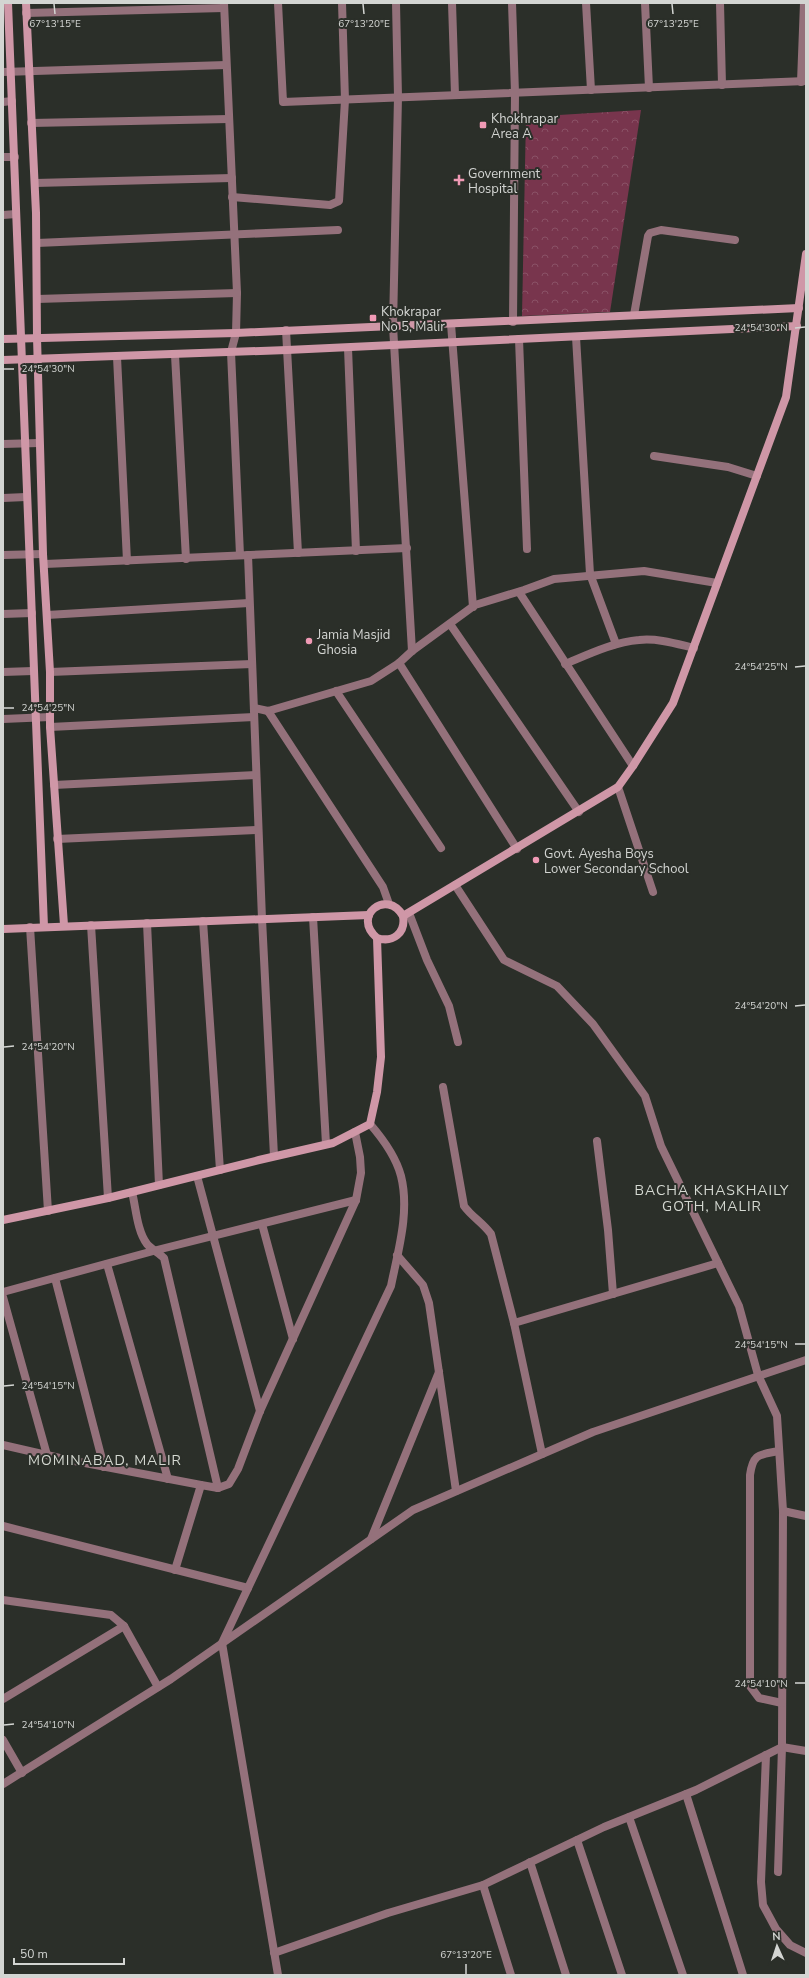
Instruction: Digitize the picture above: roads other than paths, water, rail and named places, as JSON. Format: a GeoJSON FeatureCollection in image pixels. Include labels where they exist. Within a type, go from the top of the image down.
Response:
{"type":"FeatureCollection","features":[{"type":"Feature","properties":{"kind":"street"},"geometry":{"type":"LineString","coordinates":[[8,3],[7,72],[12,101],[26,443],[28,554],[32,613],[33,671],[44,926]]}},
{"type":"Feature","properties":{"kind":"street"},"geometry":{"type":"LineString","coordinates":[[26,3],[37,243],[39,443],[43,554],[50,672],[50,727],[64,925]]}},
{"type":"Feature","properties":{"kind":"street"},"geometry":{"type":"LineString","coordinates":[[278,3],[283,102],[804,81],[804,3]]}},
{"type":"Feature","properties":{"kind":"street"},"geometry":{"type":"LineString","coordinates":[[232,197],[330,204],[339,201],[346,100],[342,3]]}},
{"type":"Feature","properties":{"kind":"street"},"geometry":{"type":"LineString","coordinates":[[396,3],[398,97],[393,326],[408,548],[412,651]]}},
{"type":"Feature","properties":{"kind":"street"},"geometry":{"type":"LineString","coordinates":[[452,3],[455,95]]}},
{"type":"Feature","properties":{"kind":"street"},"geometry":{"type":"LineString","coordinates":[[512,3],[515,93],[513,322]]}},
{"type":"Feature","properties":{"kind":"street"},"geometry":{"type":"LineString","coordinates":[[586,3],[591,90]]}},
{"type":"Feature","properties":{"kind":"street"},"geometry":{"type":"LineString","coordinates":[[645,3],[649,88]]}},
{"type":"Feature","properties":{"kind":"street"},"geometry":{"type":"LineString","coordinates":[[720,3],[722,85]]}},
{"type":"Feature","properties":{"kind":"street"},"geometry":{"type":"LineString","coordinates":[[26,13],[224,6],[237,293],[236,333],[231,352],[244,555],[250,603],[258,830],[274,1156]]}},
{"type":"Feature","properties":{"kind":"street"},"geometry":{"type":"LineString","coordinates":[[7,72],[226,65]]}},
{"type":"Feature","properties":{"kind":"street"},"geometry":{"type":"LineString","coordinates":[[3,102],[12,101]]}},
{"type":"Feature","properties":{"kind":"street"},"geometry":{"type":"LineString","coordinates":[[32,123],[229,119]]}},
{"type":"Feature","properties":{"kind":"street"},"geometry":{"type":"LineString","coordinates":[[3,157],[14,157]]}},
{"type":"Feature","properties":{"kind":"street"},"geometry":{"type":"LineString","coordinates":[[35,183],[232,178]]}},
{"type":"Feature","properties":{"kind":"street"},"geometry":{"type":"LineString","coordinates":[[3,215],[16,214]]}},
{"type":"Feature","properties":{"kind":"street"},"geometry":{"type":"LineString","coordinates":[[37,243],[338,230]]}},
{"type":"Feature","properties":{"kind":"street"},"geometry":{"type":"LineString","coordinates":[[634,315],[648,236],[650,233],[661,230],[735,240]]}},
{"type":"Feature","properties":{"kind":"street"},"geometry":{"type":"LineString","coordinates":[[458,1042],[450,1006],[406,914],[388,904],[376,906],[369,915],[368,927],[371,933],[377,938],[383,940],[396,937],[403,928],[406,914],[579,812],[618,787],[633,766],[673,704],[716,583],[786,397],[806,254]]}},
{"type":"Feature","properties":{"kind":"street"},"geometry":{"type":"LineString","coordinates":[[37,299],[237,293]]}},
{"type":"Feature","properties":{"kind":"street"},"geometry":{"type":"LineString","coordinates":[[3,339],[236,333],[513,322],[799,308]]}},
{"type":"Feature","properties":{"kind":"street"},"geometry":{"type":"LineString","coordinates":[[451,324],[473,607]]}},
{"type":"Feature","properties":{"kind":"street"},"geometry":{"type":"LineString","coordinates":[[3,360],[348,348],[796,326]]}},
{"type":"Feature","properties":{"kind":"street"},"geometry":{"type":"LineString","coordinates":[[286,330],[298,553]]}},
{"type":"Feature","properties":{"kind":"street"},"geometry":{"type":"LineString","coordinates":[[576,336],[590,574],[616,644]]}},
{"type":"Feature","properties":{"kind":"street"},"geometry":{"type":"LineString","coordinates":[[519,339],[527,549]]}},
{"type":"Feature","properties":{"kind":"street"},"geometry":{"type":"LineString","coordinates":[[348,348],[356,551]]}},
{"type":"Feature","properties":{"kind":"street"},"geometry":{"type":"LineString","coordinates":[[175,355],[186,559]]}},
{"type":"Feature","properties":{"kind":"street"},"geometry":{"type":"LineString","coordinates":[[117,357],[127,561]]}},
{"type":"Feature","properties":{"kind":"street"},"geometry":{"type":"LineString","coordinates":[[3,444],[39,443]]}},
{"type":"Feature","properties":{"kind":"street"},"geometry":{"type":"LineString","coordinates":[[654,456],[728,467],[757,476]]}},
{"type":"Feature","properties":{"kind":"street"},"geometry":{"type":"LineString","coordinates":[[3,498],[26,497]]}},
{"type":"Feature","properties":{"kind":"street"},"geometry":{"type":"LineString","coordinates":[[44,564],[186,559],[408,548]]}},
{"type":"Feature","properties":{"kind":"street"},"geometry":{"type":"LineString","coordinates":[[3,555],[43,554]]}},
{"type":"Feature","properties":{"kind":"street"},"geometry":{"type":"LineString","coordinates":[[50,727],[268,710],[371,681],[399,664],[412,651],[473,607],[554,579],[590,574],[644,571],[716,583]]}},
{"type":"Feature","properties":{"kind":"street"},"geometry":{"type":"LineString","coordinates":[[519,592],[633,766]]}},
{"type":"Feature","properties":{"kind":"street"},"geometry":{"type":"LineString","coordinates":[[47,615],[250,603]]}},
{"type":"Feature","properties":{"kind":"street"},"geometry":{"type":"LineString","coordinates":[[3,614],[32,613]]}},
{"type":"Feature","properties":{"kind":"street"},"geometry":{"type":"LineString","coordinates":[[450,624],[579,812]]}},
{"type":"Feature","properties":{"kind":"street"},"geometry":{"type":"LineString","coordinates":[[566,664],[616,644],[639,640],[665,641],[694,648]]}},
{"type":"Feature","properties":{"kind":"street"},"geometry":{"type":"LineString","coordinates":[[50,672],[252,664]]}},
{"type":"Feature","properties":{"kind":"street"},"geometry":{"type":"LineString","coordinates":[[399,664],[517,849]]}},
{"type":"Feature","properties":{"kind":"street"},"geometry":{"type":"LineString","coordinates":[[3,672],[33,671]]}},
{"type":"Feature","properties":{"kind":"street"},"geometry":{"type":"LineString","coordinates":[[336,691],[440,848]]}},
{"type":"Feature","properties":{"kind":"street"},"geometry":{"type":"LineString","coordinates":[[268,710],[383,887],[388,904]]}},
{"type":"Feature","properties":{"kind":"street"},"geometry":{"type":"LineString","coordinates":[[3,719],[50,717]]}},
{"type":"Feature","properties":{"kind":"street"},"geometry":{"type":"LineString","coordinates":[[54,785],[256,775]]}},
{"type":"Feature","properties":{"kind":"street"},"geometry":{"type":"LineString","coordinates":[[618,787],[653,892]]}},
{"type":"Feature","properties":{"kind":"street"},"geometry":{"type":"LineString","coordinates":[[57,839],[258,830]]}},
{"type":"Feature","properties":{"kind":"street"},"geometry":{"type":"LineString","coordinates":[[455,885],[504,960],[557,986],[593,1024],[645,1096],[661,1146],[739,1306],[758,1374],[777,1416],[782,1511],[782,1747],[778,1872]]}},
{"type":"Feature","properties":{"kind":"street"},"geometry":{"type":"LineString","coordinates":[[3,929],[64,925],[369,915]]}},
{"type":"Feature","properties":{"kind":"street"},"geometry":{"type":"LineString","coordinates":[[313,917],[326,1144]]}},
{"type":"Feature","properties":{"kind":"street"},"geometry":{"type":"LineString","coordinates":[[203,921],[220,1170]]}},
{"type":"Feature","properties":{"kind":"street"},"geometry":{"type":"LineString","coordinates":[[147,923],[159,1185]]}},
{"type":"Feature","properties":{"kind":"street"},"geometry":{"type":"LineString","coordinates":[[91,924],[108,1198]]}},
{"type":"Feature","properties":{"kind":"street"},"geometry":{"type":"LineString","coordinates":[[30,928],[48,1211]]}},
{"type":"Feature","properties":{"kind":"street"},"geometry":{"type":"LineString","coordinates":[[3,1220],[108,1198],[274,1156],[333,1143],[370,1124],[377,1092],[381,1057],[377,938]]}},
{"type":"Feature","properties":{"kind":"street"},"geometry":{"type":"LineString","coordinates":[[443,1087],[464,1206],[470,1213],[482,1222],[491,1234],[514,1323],[542,1454]]}},
{"type":"Feature","properties":{"kind":"street"},"geometry":{"type":"LineString","coordinates":[[278,1975],[222,1643],[391,1286],[401,1235],[404,1198],[401,1176],[387,1145],[370,1124]]}},
{"type":"Feature","properties":{"kind":"street"},"geometry":{"type":"LineString","coordinates":[[3,1444],[104,1467],[201,1485],[218,1488],[229,1484],[238,1469],[260,1411],[356,1200],[361,1173],[360,1157],[355,1132]]}},
{"type":"Feature","properties":{"kind":"street"},"geometry":{"type":"LineString","coordinates":[[597,1141],[608,1230],[612,1294]]}},
{"type":"Feature","properties":{"kind":"street"},"geometry":{"type":"LineString","coordinates":[[197,1176],[260,1411]]}},
{"type":"Feature","properties":{"kind":"street"},"geometry":{"type":"LineString","coordinates":[[132,1192],[142,1235],[148,1245],[157,1250],[164,1258],[218,1488]]}},
{"type":"Feature","properties":{"kind":"street"},"geometry":{"type":"LineString","coordinates":[[3,1292],[157,1250],[356,1200]]}},
{"type":"Feature","properties":{"kind":"street"},"geometry":{"type":"LineString","coordinates":[[262,1224],[293,1339]]}},
{"type":"Feature","properties":{"kind":"street"},"geometry":{"type":"LineString","coordinates":[[397,1255],[426,1291],[440,1371],[456,1491]]}},
{"type":"Feature","properties":{"kind":"street"},"geometry":{"type":"LineString","coordinates":[[514,1323],[718,1263]]}},
{"type":"Feature","properties":{"kind":"street"},"geometry":{"type":"LineString","coordinates":[[107,1264],[168,1479]]}},
{"type":"Feature","properties":{"kind":"street"},"geometry":{"type":"LineString","coordinates":[[55,1278],[104,1467]]}},
{"type":"Feature","properties":{"kind":"street"},"geometry":{"type":"LineString","coordinates":[[3,1297],[47,1455]]}},
{"type":"Feature","properties":{"kind":"street"},"geometry":{"type":"LineString","coordinates":[[3,1784],[158,1687],[413,1510],[593,1432],[758,1374],[806,1360]]}},
{"type":"Feature","properties":{"kind":"street"},"geometry":{"type":"LineString","coordinates":[[370,1540],[440,1371]]}},
{"type":"Feature","properties":{"kind":"street"},"geometry":{"type":"LineString","coordinates":[[779,1451],[760,1454],[752,1462],[751,1469],[750,1686],[759,1698],[782,1703]]}},
{"type":"Feature","properties":{"kind":"street"},"geometry":{"type":"LineString","coordinates":[[175,1570],[201,1485]]}},
{"type":"Feature","properties":{"kind":"street"},"geometry":{"type":"LineString","coordinates":[[782,1511],[806,1516]]}},
{"type":"Feature","properties":{"kind":"street"},"geometry":{"type":"LineString","coordinates":[[3,1526],[248,1588]]}},
{"type":"Feature","properties":{"kind":"street"},"geometry":{"type":"LineString","coordinates":[[3,1600],[110,1615],[124,1626],[158,1687]]}},
{"type":"Feature","properties":{"kind":"street"},"geometry":{"type":"LineString","coordinates":[[3,1699],[124,1626]]}},
{"type":"Feature","properties":{"kind":"street"},"geometry":{"type":"LineString","coordinates":[[3,1740],[22,1773]]}},
{"type":"Feature","properties":{"kind":"street"},"geometry":{"type":"LineString","coordinates":[[274,1953],[388,1913],[483,1885],[577,1840],[686,1794],[782,1747],[806,1751]]}},
{"type":"Feature","properties":{"kind":"street"},"geometry":{"type":"LineString","coordinates":[[766,1755],[761,1882],[763,1905],[776,1928],[790,1945],[806,1953]]}},
{"type":"Feature","properties":{"kind":"street"},"geometry":{"type":"LineString","coordinates":[[686,1794],[743,1975]]}},
{"type":"Feature","properties":{"kind":"street"},"geometry":{"type":"LineString","coordinates":[[629,1817],[683,1975]]}},
{"type":"Feature","properties":{"kind":"street"},"geometry":{"type":"LineString","coordinates":[[577,1840],[622,1975]]}},
{"type":"Feature","properties":{"kind":"street"},"geometry":{"type":"LineString","coordinates":[[530,1862],[566,1975]]}},
{"type":"Feature","properties":{"kind":"street"},"geometry":{"type":"LineString","coordinates":[[483,1885],[511,1975]]}},
{"type":"Feature","properties":{"kind":"place","name":"Khokhrapar Area A"},"geometry":{"type":"Point","coordinates":[483,125]}},
{"type":"Feature","properties":{"kind":"place","name":"Government Hospital"},"geometry":{"type":"Point","coordinates":[459,180]}},
{"type":"Feature","properties":{"kind":"place","name":"Khokrapar No 5, Malir"},"geometry":{"type":"Point","coordinates":[373,318]}},
{"type":"Feature","properties":{"kind":"place","name":"Jamia Masjid Ghosia"},"geometry":{"type":"Point","coordinates":[309,641]}},
{"type":"Feature","properties":{"kind":"place","name":"Govt. Ayesha Boys Lower Secondary School"},"geometry":{"type":"Point","coordinates":[536,860]}},
{"type":"Feature","properties":{"kind":"district","name":"BACHA KHASKHAILY GOTH, MALIR"},"geometry":{"type":"Point","coordinates":[712,1198]}},
{"type":"Feature","properties":{"kind":"district","name":"MOMINABAD, MALIR"},"geometry":{"type":"Point","coordinates":[105,1460]}}]}
